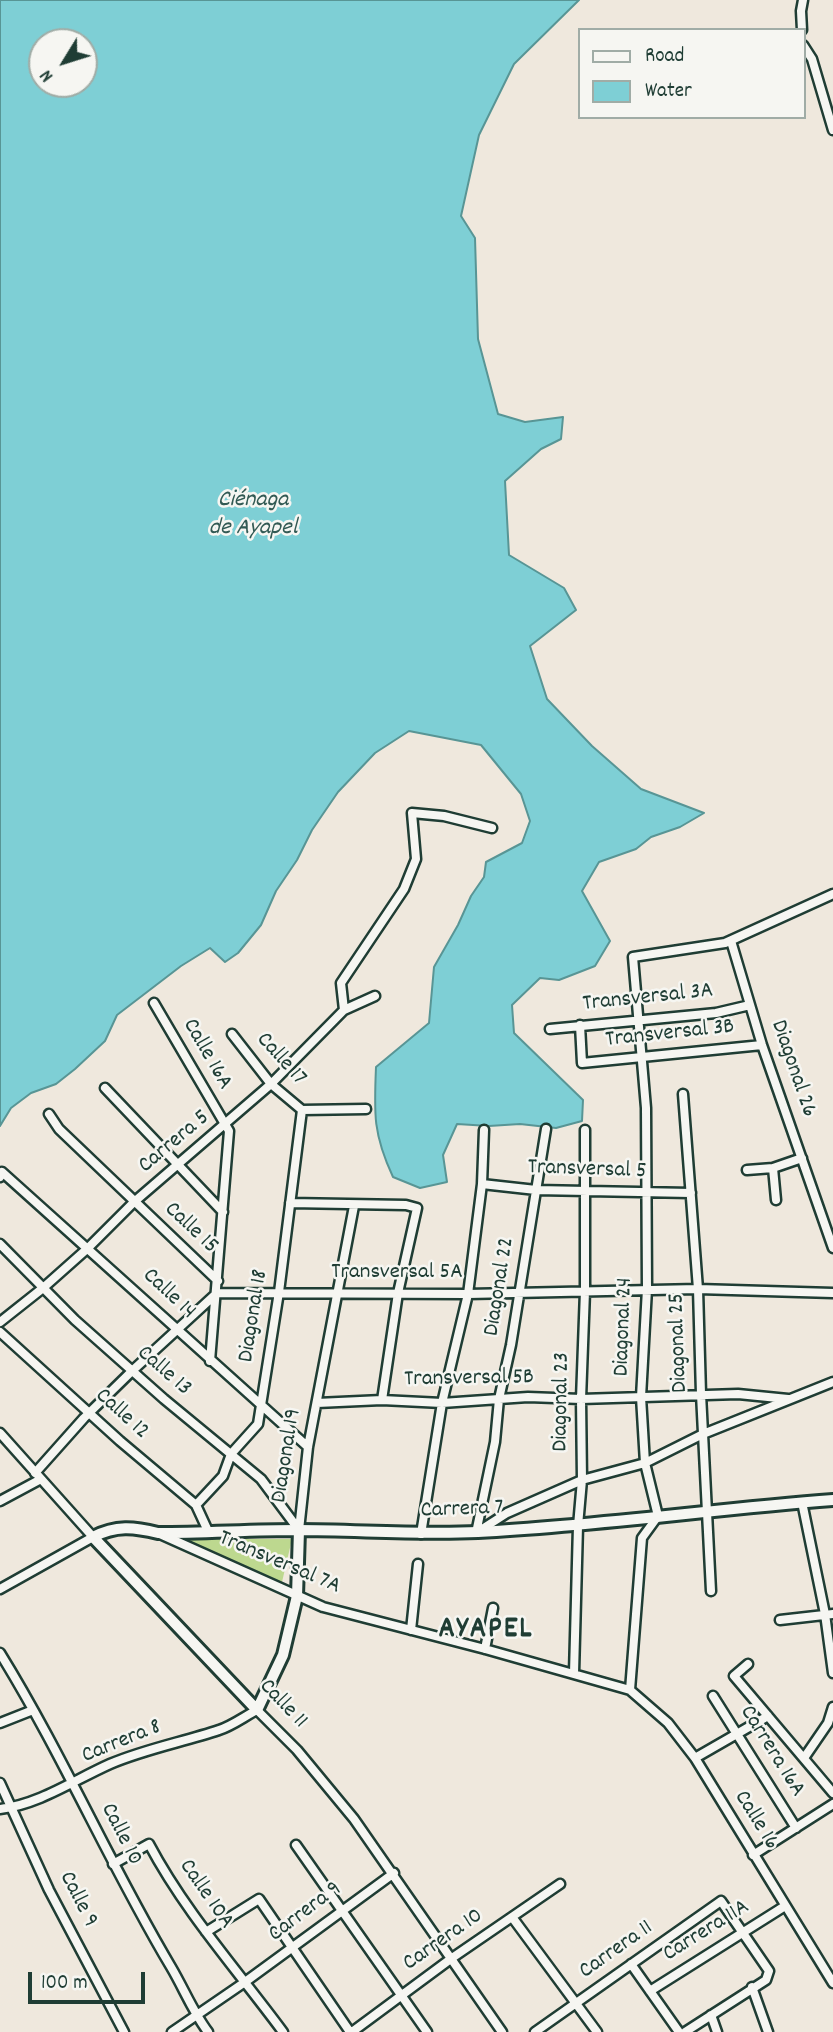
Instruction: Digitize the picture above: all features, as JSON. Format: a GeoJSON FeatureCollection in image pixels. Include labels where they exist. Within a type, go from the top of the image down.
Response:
{"type":"FeatureCollection","features":[{"type":"Feature","properties":{"kind":"main road","name":"Carrera 7"},"geometry":{"type":"LineString","coordinates":[[93,1537],[108,1529],[125,1527],[159,1533],[299,1530],[476,1533],[578,1526],[833,1500]]}},
{"type":"Feature","properties":{"kind":"main road","name":"Diagonal 19"},"geometry":{"type":"LineString","coordinates":[[257,1710],[283,1655],[297,1596],[299,1530]]}},
{"type":"Feature","properties":{"kind":"main road","name":"Calle 11"},"geometry":{"type":"LineString","coordinates":[[93,1537],[257,1710]]}},
{"type":"Feature","properties":{"kind":"street"},"geometry":{"type":"LineString","coordinates":[[802,28],[803,0]]}},
{"type":"Feature","properties":{"kind":"street"},"geometry":{"type":"LineString","coordinates":[[805,48],[812,59],[833,130]]}},
{"type":"Feature","properties":{"kind":"street"},"geometry":{"type":"LineString","coordinates":[[344,1010],[341,983],[404,889],[416,859],[412,813],[444,816],[492,828]]}},
{"type":"Feature","properties":{"kind":"street"},"geometry":{"type":"LineString","coordinates":[[731,941],[833,894]]}},
{"type":"Feature","properties":{"kind":"street","name":"Diagonal 24"},"geometry":{"type":"LineString","coordinates":[[658,1516],[645,1463],[641,1397],[647,1289],[646,1108],[633,957],[731,941]]}},
{"type":"Feature","properties":{"kind":"street","name":"Diagonal 26"},"geometry":{"type":"LineString","coordinates":[[731,941],[762,1045],[833,1248]]}},
{"type":"Feature","properties":{"kind":"street","name":"Carrera 5"},"geometry":{"type":"LineString","coordinates":[[0,1322],[43,1288],[134,1202],[225,1126],[344,1010],[375,996]]}},
{"type":"Feature","properties":{"kind":"street","name":"Calle 16A"},"geometry":{"type":"LineString","coordinates":[[155,1003],[225,1126]]}},
{"type":"Feature","properties":{"kind":"street","name":"Transversal 3A"},"geometry":{"type":"LineString","coordinates":[[550,1029],[716,1013],[750,1005]]}},
{"type":"Feature","properties":{"kind":"street","name":"Transversal 3B"},"geometry":{"type":"LineString","coordinates":[[580,1025],[582,1063],[762,1045]]}},
{"type":"Feature","properties":{"kind":"street","name":"Calle 17"},"geometry":{"type":"LineString","coordinates":[[232,1034],[271,1084],[302,1111]]}},
{"type":"Feature","properties":{"kind":"street"},"geometry":{"type":"LineString","coordinates":[[105,1088],[223,1212]]}},
{"type":"Feature","properties":{"kind":"street","name":"Diagonal 25"},"geometry":{"type":"LineString","coordinates":[[683,1094],[698,1289],[711,1591]]}},
{"type":"Feature","properties":{"kind":"street"},"geometry":{"type":"LineString","coordinates":[[302,1111],[366,1109]]}},
{"type":"Feature","properties":{"kind":"street","name":"Diagonal 18"},"geometry":{"type":"LineString","coordinates":[[196,1505],[223,1476],[231,1454],[258,1424],[279,1292],[302,1111]]}},
{"type":"Feature","properties":{"kind":"street","name":"Calle 15"},"geometry":{"type":"LineString","coordinates":[[49,1114],[59,1129],[218,1281]]}},
{"type":"Feature","properties":{"kind":"street"},"geometry":{"type":"LineString","coordinates":[[210,1361],[229,1131],[225,1126]]}},
{"type":"Feature","properties":{"kind":"street","name":"Diagonal 22"},"geometry":{"type":"LineString","coordinates":[[476,1533],[495,1442],[499,1399],[520,1293],[546,1129]]}},
{"type":"Feature","properties":{"kind":"street"},"geometry":{"type":"LineString","coordinates":[[421,1534],[442,1403],[468,1294],[482,1184],[484,1130]]}},
{"type":"Feature","properties":{"kind":"street","name":"Diagonal 23"},"geometry":{"type":"LineString","coordinates":[[574,1674],[578,1526],[582,1480],[585,1130]]}},
{"type":"Feature","properties":{"kind":"street"},"geometry":{"type":"LineString","coordinates":[[747,1170],[773,1168],[802,1158]]}},
{"type":"Feature","properties":{"kind":"street"},"geometry":{"type":"LineString","coordinates":[[773,1168],[776,1200]]}},
{"type":"Feature","properties":{"kind":"street","name":"Calle 14"},"geometry":{"type":"LineString","coordinates":[[1,1174],[88,1248],[308,1447]]}},
{"type":"Feature","properties":{"kind":"street","name":"Transversal 5"},"geometry":{"type":"LineString","coordinates":[[482,1184],[536,1190],[691,1193]]}},
{"type":"Feature","properties":{"kind":"street"},"geometry":{"type":"LineString","coordinates":[[290,1203],[406,1205],[417,1208],[398,1293],[382,1400]]}},
{"type":"Feature","properties":{"kind":"street","name":"Diagonal 19"},"geometry":{"type":"LineString","coordinates":[[299,1530],[308,1447],[354,1206]]}},
{"type":"Feature","properties":{"kind":"street","name":"Calle 13"},"geometry":{"type":"LineString","coordinates":[[0,1244],[75,1320],[261,1479],[299,1530]]}},
{"type":"Feature","properties":{"kind":"street","name":"Transversal 5A"},"geometry":{"type":"LineString","coordinates":[[217,1293],[468,1294],[698,1289],[833,1293]]}},
{"type":"Feature","properties":{"kind":"street"},"geometry":{"type":"LineString","coordinates":[[0,1501],[38,1476],[89,1413],[217,1293]]}},
{"type":"Feature","properties":{"kind":"street","name":"Calle 12"},"geometry":{"type":"LineString","coordinates":[[0,1332],[196,1505],[208,1531]]}},
{"type":"Feature","properties":{"kind":"street"},"geometry":{"type":"LineString","coordinates":[[476,1533],[507,1513],[582,1480],[645,1463],[703,1434],[833,1382]]}},
{"type":"Feature","properties":{"kind":"street","name":"Transversal 5B"},"geometry":{"type":"LineString","coordinates":[[317,1403],[382,1400],[442,1403],[528,1397],[581,1399],[701,1394],[738,1394],[788,1399]]}},
{"type":"Feature","properties":{"kind":"street","name":"Calle 11"},"geometry":{"type":"LineString","coordinates":[[0,1433],[93,1537]]}},
{"type":"Feature","properties":{"kind":"street"},"geometry":{"type":"LineString","coordinates":[[802,1502],[829,1614],[833,1670]]}},
{"type":"Feature","properties":{"kind":"street"},"geometry":{"type":"LineString","coordinates":[[631,1690],[642,1538],[658,1516]]}},
{"type":"Feature","properties":{"kind":"street","name":"Transversal 7A"},"geometry":{"type":"LineString","coordinates":[[159,1533],[323,1607],[631,1690]]}},
{"type":"Feature","properties":{"kind":"street"},"geometry":{"type":"LineString","coordinates":[[0,1589],[93,1537]]}},
{"type":"Feature","properties":{"kind":"street"},"geometry":{"type":"LineString","coordinates":[[411,1630],[418,1564]]}},
{"type":"Feature","properties":{"kind":"street"},"geometry":{"type":"LineString","coordinates":[[485,1649],[493,1608]]}},
{"type":"Feature","properties":{"kind":"street"},"geometry":{"type":"LineString","coordinates":[[779,1620],[829,1614]]}},
{"type":"Feature","properties":{"kind":"street","name":"Calle 10"},"geometry":{"type":"LineString","coordinates":[[0,1653],[73,1784],[113,1864],[185,1991],[196,2016],[208,2032]]}},
{"type":"Feature","properties":{"kind":"street"},"geometry":{"type":"LineString","coordinates":[[748,1664],[734,1676],[833,1793]]}},
{"type":"Feature","properties":{"kind":"street","name":"Calle 16"},"geometry":{"type":"LineString","coordinates":[[631,1690],[667,1723],[695,1758],[833,1983]]}},
{"type":"Feature","properties":{"kind":"street","name":"Carrera 16A"},"geometry":{"type":"LineString","coordinates":[[713,1696],[796,1828]]}},
{"type":"Feature","properties":{"kind":"street"},"geometry":{"type":"LineString","coordinates":[[804,1758],[828,1723],[833,1707]]}},
{"type":"Feature","properties":{"kind":"street"},"geometry":{"type":"LineString","coordinates":[[0,1723],[33,1710]]}},
{"type":"Feature","properties":{"kind":"street","name":"Calle 11"},"geometry":{"type":"LineString","coordinates":[[257,1710],[328,1786],[394,1873],[502,2032]]}},
{"type":"Feature","properties":{"kind":"street","name":"Carrera 8"},"geometry":{"type":"LineString","coordinates":[[0,1809],[73,1784],[112,1764],[222,1729],[257,1710]]}},
{"type":"Feature","properties":{"kind":"street"},"geometry":{"type":"LineString","coordinates":[[695,1758],[768,1716]]}},
{"type":"Feature","properties":{"kind":"street","name":"Calle 9"},"geometry":{"type":"LineString","coordinates":[[0,1783],[49,1890],[124,2032]]}},
{"type":"Feature","properties":{"kind":"street"},"geometry":{"type":"LineString","coordinates":[[753,1855],[833,1804]]}},
{"type":"Feature","properties":{"kind":"street","name":"Calle 10A"},"geometry":{"type":"LineString","coordinates":[[113,1864],[149,1844],[206,1932],[283,2032]]}},
{"type":"Feature","properties":{"kind":"street"},"geometry":{"type":"LineString","coordinates":[[296,1845],[427,2032]]}},
{"type":"Feature","properties":{"kind":"street","name":"Carrera 9"},"geometry":{"type":"LineString","coordinates":[[172,2032],[394,1873]]}},
{"type":"Feature","properties":{"kind":"street","name":"Carrera 10"},"geometry":{"type":"LineString","coordinates":[[351,2032],[560,1884]]}},
{"type":"Feature","properties":{"kind":"street"},"geometry":{"type":"LineString","coordinates":[[206,1932],[259,1899],[351,2032]]}},
{"type":"Feature","properties":{"kind":"street","name":"Carrera 11"},"geometry":{"type":"LineString","coordinates":[[535,2032],[721,1901],[744,1932]]}},
{"type":"Feature","properties":{"kind":"street","name":"Carrera 11A"},"geometry":{"type":"LineString","coordinates":[[650,1991],[785,1906]]}},
{"type":"Feature","properties":{"kind":"street"},"geometry":{"type":"LineString","coordinates":[[512,1917],[597,2032]]}},
{"type":"Feature","properties":{"kind":"street"},"geometry":{"type":"LineString","coordinates":[[685,2032],[766,1980],[769,1971],[744,1932]]}},
{"type":"Feature","properties":{"kind":"street"},"geometry":{"type":"LineString","coordinates":[[631,1964],[679,2032]]}},
{"type":"Feature","properties":{"kind":"street"},"geometry":{"type":"LineString","coordinates":[[752,1987],[768,2032]]}},
{"type":"Feature","properties":{"kind":"street"},"geometry":{"type":"LineString","coordinates":[[711,2015],[717,2032]]}},
{"type":"Feature","properties":{"kind":"green space"},"geometry":{"type":"Polygon","coordinates":[[[189,1539],[292,1539],[282,1582],[188,1543],[189,1539]]]}},
{"type":"Feature","properties":{"kind":"water","name":"Ciénaga de Ayapel"},"geometry":{"type":"Polygon","coordinates":[[[0,0],[579,0],[514,64],[479,135],[461,216],[475,238],[478,339],[498,414],[525,422],[563,417],[561,439],[541,449],[505,481],[509,555],[564,588],[576,610],[530,646],[547,699],[592,746],[641,789],[704,813],[680,827],[651,837],[636,849],[599,862],[582,891],[610,941],[595,966],[559,980],[540,978],[512,1005],[514,1033],[583,1100],[582,1121],[556,1128],[520,1124],[457,1124],[443,1155],[447,1182],[420,1188],[393,1177],[378,1136],[376,1067],[429,1023],[434,967],[471,896],[484,877],[486,862],[522,843],[530,821],[521,794],[481,745],[409,731],[375,753],[338,792],[276,891],[261,925],[238,953],[225,962],[210,948],[181,966],[117,1015],[105,1041],[75,1069],[56,1084],[31,1093],[11,1108],[0,1126],[0,0]]]}},
{"type":"Feature","properties":{"kind":"district","name":"AYAPEL"},"geometry":{"type":"Point","coordinates":[486,1632]}}]}
